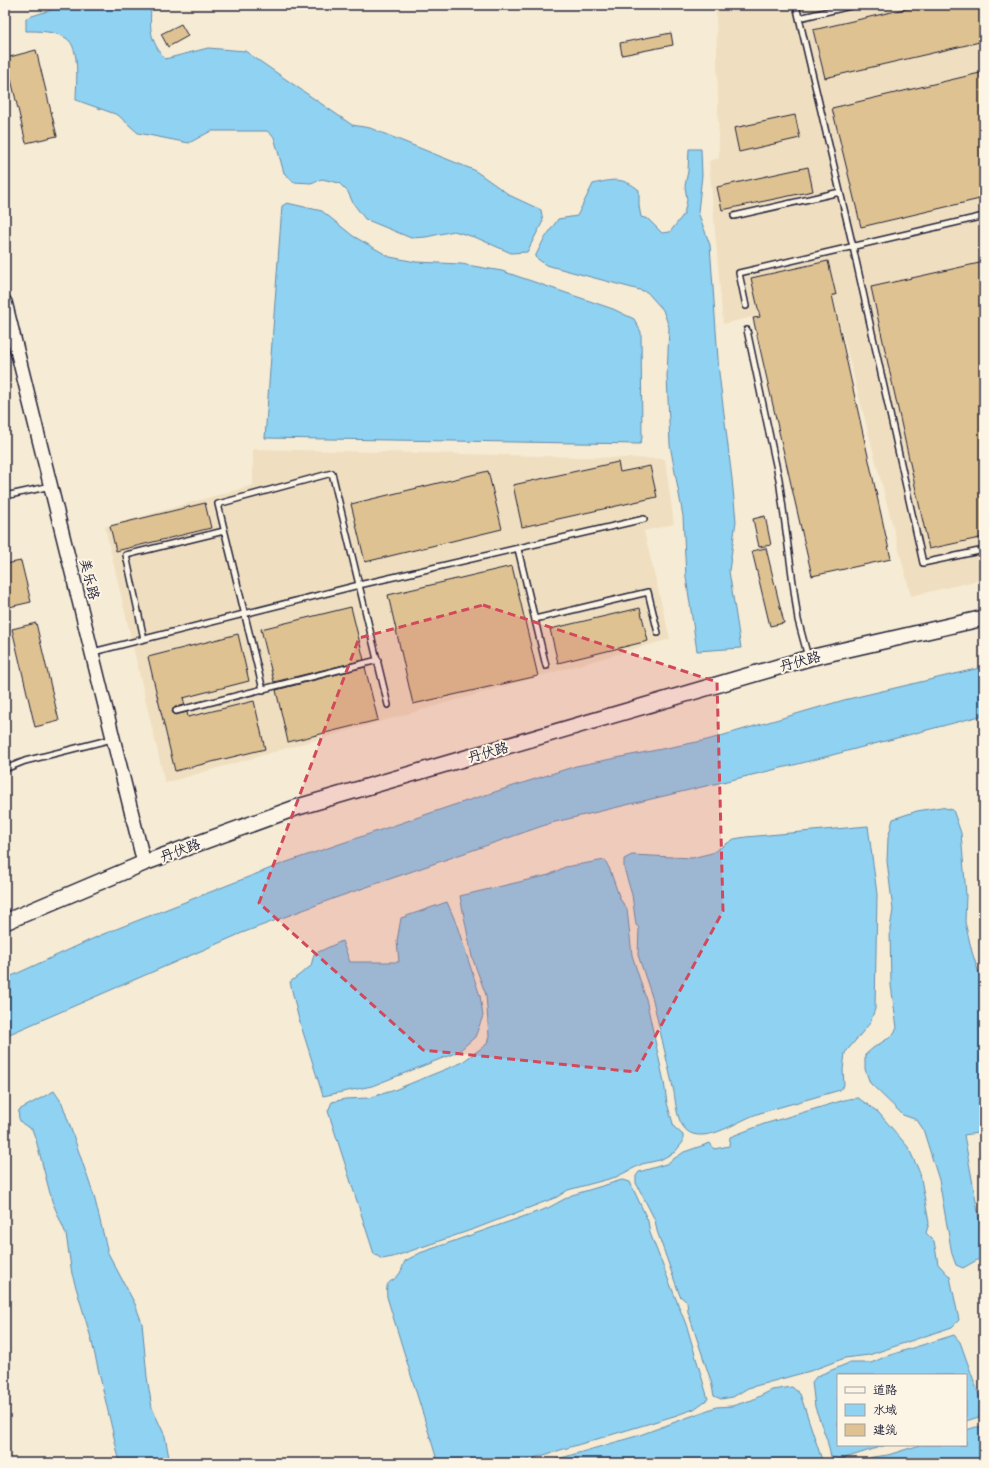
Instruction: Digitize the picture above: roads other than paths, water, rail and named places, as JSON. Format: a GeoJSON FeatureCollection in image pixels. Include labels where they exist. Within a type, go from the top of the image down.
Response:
{"type":"FeatureCollection","features":[{"type":"Feature","properties":{"kind":"main road","name":"丹伏路"},"geometry":{"type":"LineString","coordinates":[[5,922],[144,863],[298,807],[809,658],[984,618]]}},
{"type":"Feature","properties":{"kind":"street","name":"美乐路"},"geometry":{"type":"LineString","coordinates":[[5,302],[144,863]]}},
{"type":"Feature","properties":{"kind":"lane"},"geometry":{"type":"LineString","coordinates":[[796,5],[854,246],[923,563],[984,550]]}},
{"type":"Feature","properties":{"kind":"lane"},"geometry":{"type":"LineString","coordinates":[[799,18],[855,5]]}},
{"type":"Feature","properties":{"kind":"lane"},"geometry":{"type":"LineString","coordinates":[[734,216],[840,192]]}},
{"type":"Feature","properties":{"kind":"lane"},"geometry":{"type":"LineString","coordinates":[[746,306],[739,273],[984,216]]}},
{"type":"Feature","properties":{"kind":"lane"},"geometry":{"type":"LineString","coordinates":[[747,330],[779,479],[798,620],[809,658]]}},
{"type":"Feature","properties":{"kind":"lane"},"geometry":{"type":"LineString","coordinates":[[263,690],[218,504],[332,473],[388,705]]}},
{"type":"Feature","properties":{"kind":"lane"},"geometry":{"type":"LineString","coordinates":[[5,496],[51,486]]}},
{"type":"Feature","properties":{"kind":"lane"},"geometry":{"type":"LineString","coordinates":[[92,652],[359,585],[644,519]]}},
{"type":"Feature","properties":{"kind":"lane"},"geometry":{"type":"LineString","coordinates":[[144,639],[126,555],[224,531]]}},
{"type":"Feature","properties":{"kind":"lane"},"geometry":{"type":"LineString","coordinates":[[518,549],[546,666]]}},
{"type":"Feature","properties":{"kind":"lane"},"geometry":{"type":"LineString","coordinates":[[535,619],[648,592],[658,633]]}},
{"type":"Feature","properties":{"kind":"lane"},"geometry":{"type":"LineString","coordinates":[[176,711],[378,660]]}},
{"type":"Feature","properties":{"kind":"lane"},"geometry":{"type":"LineString","coordinates":[[5,769],[25,761],[113,738]]}},
{"type":"Feature","properties":{"kind":"water"},"geometry":{"type":"Polygon","coordinates":[[[66,5],[151,5],[151,27],[153,39],[165,59],[208,48],[245,51],[352,125],[370,128],[474,170],[511,196],[541,210],[543,221],[527,252],[511,253],[477,238],[454,231],[426,237],[411,238],[365,219],[353,203],[348,192],[339,183],[322,179],[311,183],[294,182],[284,173],[274,137],[267,131],[211,131],[189,143],[138,133],[118,115],[76,100],[76,57],[71,43],[66,38],[41,31],[26,31],[26,18],[66,5]]]}},
{"type":"Feature","properties":{"kind":"water"},"geometry":{"type":"Polygon","coordinates":[[[689,149],[701,149],[702,175],[698,212],[710,245],[719,373],[736,521],[729,571],[741,648],[697,651],[686,577],[683,516],[670,445],[667,376],[669,327],[663,310],[647,292],[546,265],[535,257],[543,241],[558,219],[577,216],[593,184],[606,181],[623,181],[639,190],[641,217],[648,219],[662,233],[670,232],[684,214],[687,200],[685,186],[688,171],[689,149]]]}},
{"type":"Feature","properties":{"kind":"water"},"geometry":{"type":"Polygon","coordinates":[[[287,203],[322,211],[353,236],[390,257],[416,262],[461,264],[502,271],[613,309],[634,319],[641,332],[642,438],[640,444],[265,438],[282,206],[287,203]]]}},
{"type":"Feature","properties":{"kind":"water"},"geometry":{"type":"Polygon","coordinates":[[[984,667],[984,715],[798,764],[551,823],[335,898],[242,933],[5,1036],[5,979],[101,935],[284,863],[451,806],[576,766],[707,740],[844,700],[984,667]]]}},
{"type":"Feature","properties":{"kind":"water"},"geometry":{"type":"Polygon","coordinates":[[[941,807],[953,810],[961,833],[966,895],[965,922],[972,952],[984,989],[984,1132],[964,1135],[984,1245],[984,1256],[963,1268],[956,1265],[952,1254],[939,1180],[923,1129],[917,1120],[903,1115],[870,1083],[865,1069],[865,1055],[892,1036],[897,1028],[891,985],[890,928],[893,910],[887,861],[888,838],[893,819],[917,811],[941,807]]]}},
{"type":"Feature","properties":{"kind":"water"},"geometry":{"type":"Polygon","coordinates":[[[868,826],[877,894],[875,1009],[870,1023],[845,1053],[843,1070],[844,1085],[840,1090],[760,1113],[718,1132],[701,1135],[693,1134],[684,1127],[678,1116],[653,1000],[638,955],[639,928],[636,925],[632,895],[624,868],[624,859],[632,855],[692,858],[712,853],[734,839],[868,826]]]}},
{"type":"Feature","properties":{"kind":"water"},"geometry":{"type":"Polygon","coordinates":[[[605,860],[620,899],[627,909],[632,955],[646,999],[664,1082],[667,1103],[674,1127],[683,1135],[683,1142],[675,1152],[660,1160],[642,1164],[616,1177],[568,1190],[557,1197],[477,1228],[393,1257],[382,1259],[374,1254],[328,1111],[332,1102],[345,1099],[368,1098],[392,1091],[461,1063],[487,1044],[489,1036],[486,995],[472,957],[460,896],[549,875],[565,867],[605,860]]]}},
{"type":"Feature","properties":{"kind":"water"},"geometry":{"type":"Polygon","coordinates":[[[447,902],[456,923],[480,996],[483,1016],[475,1037],[458,1052],[372,1086],[323,1096],[298,1016],[290,982],[311,966],[314,954],[342,941],[350,962],[399,962],[397,941],[401,918],[447,902]]]}},
{"type":"Feature","properties":{"kind":"water"},"geometry":{"type":"Polygon","coordinates":[[[54,1091],[62,1103],[94,1196],[108,1253],[135,1304],[142,1323],[147,1377],[152,1408],[165,1436],[170,1463],[120,1463],[91,1338],[72,1274],[66,1234],[52,1201],[32,1129],[23,1124],[19,1117],[19,1110],[54,1091]]]}},
{"type":"Feature","properties":{"kind":"water"},"geometry":{"type":"Polygon","coordinates":[[[858,1098],[878,1112],[908,1147],[920,1173],[929,1223],[926,1233],[934,1241],[938,1264],[950,1277],[959,1320],[952,1327],[869,1355],[845,1358],[810,1371],[748,1388],[733,1397],[721,1399],[714,1396],[711,1381],[688,1312],[687,1302],[680,1296],[657,1231],[655,1220],[636,1183],[636,1176],[639,1172],[666,1164],[684,1152],[710,1143],[714,1149],[729,1146],[730,1137],[764,1124],[848,1099],[858,1098]]]}},
{"type":"Feature","properties":{"kind":"water"},"geometry":{"type":"Polygon","coordinates":[[[622,1180],[630,1182],[648,1221],[650,1233],[687,1327],[708,1399],[694,1409],[674,1416],[517,1463],[438,1463],[387,1297],[388,1284],[400,1273],[405,1261],[420,1253],[548,1208],[572,1195],[622,1180]]]}},
{"type":"Feature","properties":{"kind":"water"},"geometry":{"type":"Polygon","coordinates":[[[954,1335],[960,1342],[984,1409],[982,1416],[967,1421],[967,1374],[837,1374],[837,1446],[883,1446],[842,1459],[831,1457],[827,1440],[815,1407],[812,1382],[817,1376],[849,1363],[871,1363],[887,1356],[954,1335]]]}},
{"type":"Feature","properties":{"kind":"water"},"geometry":{"type":"Polygon","coordinates":[[[792,1387],[800,1394],[823,1463],[544,1463],[640,1435],[716,1407],[732,1406],[752,1400],[772,1390],[792,1387]]]}},
{"type":"Feature","properties":{"kind":"water"},"geometry":{"type":"Polygon","coordinates":[[[976,1427],[984,1427],[984,1463],[856,1463],[873,1457],[888,1455],[917,1446],[967,1446],[967,1430],[976,1427]]]}}]}
